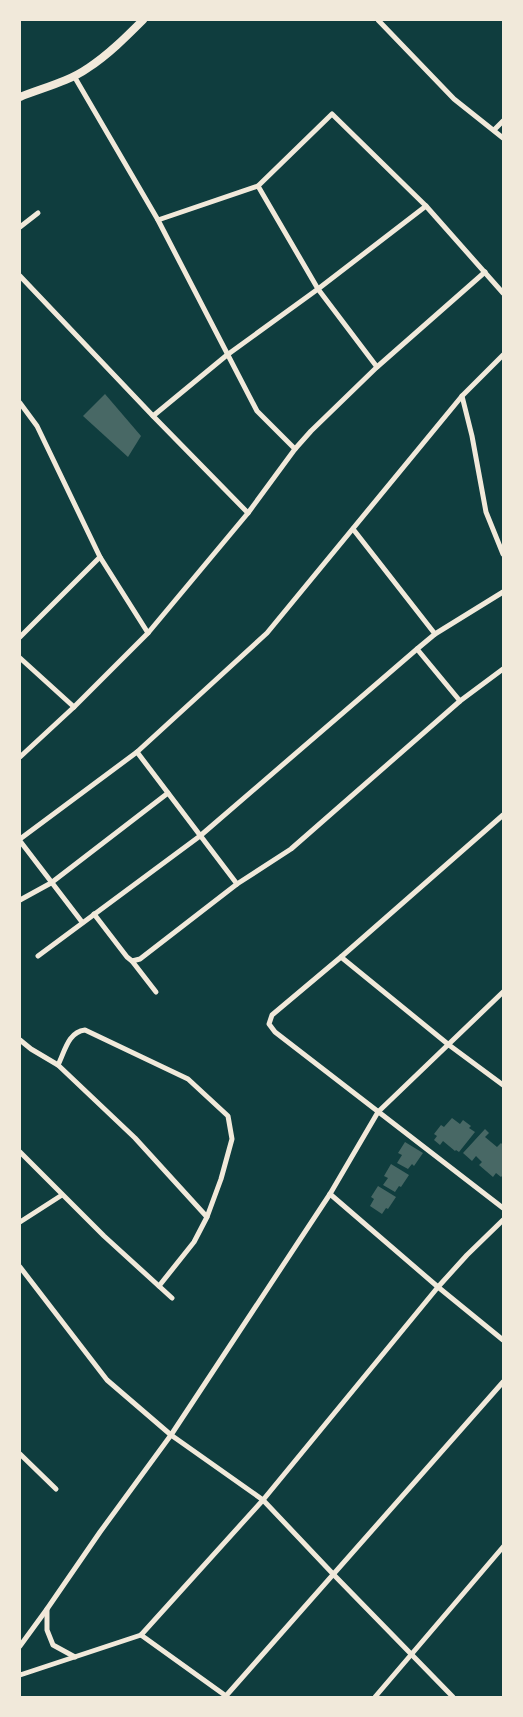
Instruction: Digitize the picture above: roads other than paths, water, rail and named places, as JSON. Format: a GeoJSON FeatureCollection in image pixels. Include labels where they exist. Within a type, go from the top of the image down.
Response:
{"type":"FeatureCollection","features":[{"type":"Feature","properties":{"kind":"street"},"geometry":{"type":"LineString","coordinates":[[20,97],[74,76],[87,68],[118,44],[142,20]]}},
{"type":"Feature","properties":{"kind":"street"},"geometry":{"type":"LineString","coordinates":[[378,20],[454,99],[503,138]]}},
{"type":"Feature","properties":{"kind":"street"},"geometry":{"type":"LineString","coordinates":[[74,76],[158,220],[257,411],[295,448]]}},
{"type":"Feature","properties":{"kind":"street"},"geometry":{"type":"LineString","coordinates":[[158,220],[258,186],[332,114],[426,206],[503,293]]}},
{"type":"Feature","properties":{"kind":"street"},"geometry":{"type":"LineString","coordinates":[[494,130],[503,121]]}},
{"type":"Feature","properties":{"kind":"street"},"geometry":{"type":"LineString","coordinates":[[258,186],[318,289],[377,367]]}},
{"type":"Feature","properties":{"kind":"street"},"geometry":{"type":"LineString","coordinates":[[153,416],[227,355],[318,289],[426,206]]}},
{"type":"Feature","properties":{"kind":"street"},"geometry":{"type":"LineString","coordinates":[[20,227],[38,213]]}},
{"type":"Feature","properties":{"kind":"street"},"geometry":{"type":"LineString","coordinates":[[20,757],[74,707],[148,633],[248,513],[295,448],[377,367],[485,272]]}},
{"type":"Feature","properties":{"kind":"street"},"geometry":{"type":"LineString","coordinates":[[20,276],[248,513]]}},
{"type":"Feature","properties":{"kind":"street"},"geometry":{"type":"LineString","coordinates":[[82,922],[20,840],[137,752],[267,633],[462,396],[503,355]]}},
{"type":"Feature","properties":{"kind":"street"},"geometry":{"type":"LineString","coordinates":[[462,396],[472,436],[486,512],[503,554]]}},
{"type":"Feature","properties":{"kind":"street"},"geometry":{"type":"LineString","coordinates":[[20,402],[37,426],[100,557],[148,633]]}},
{"type":"Feature","properties":{"kind":"street"},"geometry":{"type":"LineString","coordinates":[[353,529],[435,634]]}},
{"type":"Feature","properties":{"kind":"street"},"geometry":{"type":"LineString","coordinates":[[20,637],[100,557]]}},
{"type":"Feature","properties":{"kind":"street"},"geometry":{"type":"LineString","coordinates":[[38,956],[200,836],[435,634],[503,592]]}},
{"type":"Feature","properties":{"kind":"street"},"geometry":{"type":"LineString","coordinates":[[417,649],[460,701]]}},
{"type":"Feature","properties":{"kind":"street"},"geometry":{"type":"LineString","coordinates":[[20,658],[74,707]]}},
{"type":"Feature","properties":{"kind":"street"},"geometry":{"type":"LineString","coordinates":[[132,961],[140,959],[237,884],[291,849],[460,701],[503,669]]}},
{"type":"Feature","properties":{"kind":"street"},"geometry":{"type":"LineString","coordinates":[[137,752],[237,884]]}},
{"type":"Feature","properties":{"kind":"street"},"geometry":{"type":"LineString","coordinates":[[20,900],[51,882],[168,793]]}},
{"type":"Feature","properties":{"kind":"street"},"geometry":{"type":"LineString","coordinates":[[503,815],[272,1015],[269,1024],[275,1032],[503,1208]]}},
{"type":"Feature","properties":{"kind":"street"},"geometry":{"type":"LineString","coordinates":[[94,914],[156,992]]}},
{"type":"Feature","properties":{"kind":"street"},"geometry":{"type":"LineString","coordinates":[[341,957],[449,1045],[503,1085]]}},
{"type":"Feature","properties":{"kind":"street"},"geometry":{"type":"LineString","coordinates":[[20,1646],[171,1435],[330,1194],[378,1112],[503,992]]}},
{"type":"Feature","properties":{"kind":"street"},"geometry":{"type":"LineString","coordinates":[[58,1065],[72,1036],[78,1031],[85,1030],[188,1079],[228,1116],[232,1139],[221,1179],[207,1217],[194,1242],[159,1286]]}},
{"type":"Feature","properties":{"kind":"street"},"geometry":{"type":"LineString","coordinates":[[20,1040],[58,1065],[135,1138],[207,1217]]}},
{"type":"Feature","properties":{"kind":"street"},"geometry":{"type":"LineString","coordinates":[[20,1152],[104,1236],[172,1298]]}},
{"type":"Feature","properties":{"kind":"street"},"geometry":{"type":"LineString","coordinates":[[20,1222],[62,1194]]}},
{"type":"Feature","properties":{"kind":"street"},"geometry":{"type":"LineString","coordinates":[[330,1194],[503,1340]]}},
{"type":"Feature","properties":{"kind":"street"},"geometry":{"type":"LineString","coordinates":[[20,1675],[141,1635],[263,1500],[438,1287],[503,1220]]}},
{"type":"Feature","properties":{"kind":"street"},"geometry":{"type":"LineString","coordinates":[[20,1267],[107,1380],[171,1435],[263,1500],[453,1697]]}},
{"type":"Feature","properties":{"kind":"street"},"geometry":{"type":"LineString","coordinates":[[141,1635],[226,1696],[503,1382]]}},
{"type":"Feature","properties":{"kind":"street"},"geometry":{"type":"LineString","coordinates":[[20,1454],[56,1489]]}},
{"type":"Feature","properties":{"kind":"street"},"geometry":{"type":"LineString","coordinates":[[376,1697],[503,1546]]}},
{"type":"Feature","properties":{"kind":"street"},"geometry":{"type":"LineString","coordinates":[[47,1609],[47,1630],[53,1645],[75,1657]]}}]}
